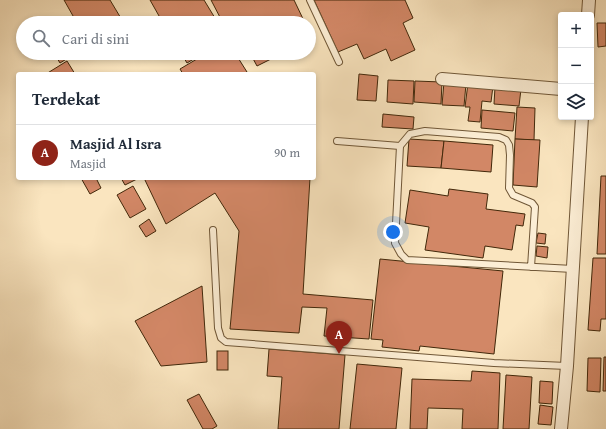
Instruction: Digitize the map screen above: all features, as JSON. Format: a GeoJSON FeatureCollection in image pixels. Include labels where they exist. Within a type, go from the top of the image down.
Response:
{"type":"FeatureCollection","features":[{"type":"Feature","properties":{"kind":"street"},"geometry":{"type":"LineString","coordinates":[[588,12],[589,0]]}},
{"type":"Feature","properties":{"kind":"street"},"geometry":{"type":"LineString","coordinates":[[442,79],[558,89]]}},
{"type":"Feature","properties":{"kind":"street"},"geometry":{"type":"LineString","coordinates":[[561,429],[567,366],[582,120]]}},
{"type":"Feature","properties":{"kind":"lane"},"geometry":{"type":"LineString","coordinates":[[310,0],[338,62]]}},
{"type":"Feature","properties":{"kind":"lane"},"geometry":{"type":"LineString","coordinates":[[531,267],[535,207],[532,203],[513,195],[508,188],[510,150],[506,140],[499,137],[425,131],[410,134],[400,146],[395,242],[406,260],[531,267],[573,269]]}},
{"type":"Feature","properties":{"kind":"lane"},"geometry":{"type":"LineString","coordinates":[[337,142],[400,146]]}},
{"type":"Feature","properties":{"kind":"lane"},"geometry":{"type":"LineString","coordinates":[[213,230],[218,328],[221,338],[226,342],[486,362],[567,366]]}},
{"type":"Feature","properties":{"kind":"building"},"geometry":{"type":"Polygon","coordinates":[[[64,0],[110,0],[120,16],[73,16],[64,0]]]}},
{"type":"Feature","properties":{"kind":"building"},"geometry":{"type":"Polygon","coordinates":[[[150,0],[204,0],[214,16],[159,16],[150,0]]]}},
{"type":"Feature","properties":{"kind":"building"},"geometry":{"type":"Polygon","coordinates":[[[211,0],[294,0],[302,16],[219,16],[211,0]]]}},
{"type":"Feature","properties":{"kind":"building"},"geometry":{"type":"Polygon","coordinates":[[[314,0],[405,0],[413,18],[403,23],[415,50],[391,61],[386,49],[364,59],[357,44],[338,52],[314,0]]]}},
{"type":"Feature","properties":{"kind":"building"},"geometry":{"type":"Polygon","coordinates":[[[597,23],[606,23],[606,46],[598,47],[597,23]]]}},
{"type":"Feature","properties":{"kind":"building"},"geometry":{"type":"Polygon","coordinates":[[[185,60],[192,60],[187,63],[185,60]]]}},
{"type":"Feature","properties":{"kind":"building"},"geometry":{"type":"Polygon","coordinates":[[[195,60],[239,60],[247,72],[182,72],[180,69],[195,60]]]}},
{"type":"Feature","properties":{"kind":"building"},"geometry":{"type":"Polygon","coordinates":[[[254,60],[269,60],[257,66],[254,60]]]}},
{"type":"Feature","properties":{"kind":"building"},"geometry":{"type":"Polygon","coordinates":[[[67,61],[74,72],[49,72],[67,61]]]}},
{"type":"Feature","properties":{"kind":"building"},"geometry":{"type":"Polygon","coordinates":[[[359,74],[378,76],[376,101],[357,100],[359,74]]]}},
{"type":"Feature","properties":{"kind":"building"},"geometry":{"type":"Polygon","coordinates":[[[388,80],[414,81],[413,104],[387,102],[388,80]]]}},
{"type":"Feature","properties":{"kind":"building"},"geometry":{"type":"Polygon","coordinates":[[[415,81],[442,82],[441,104],[414,102],[415,81]]]}},
{"type":"Feature","properties":{"kind":"building"},"geometry":{"type":"Polygon","coordinates":[[[444,82],[466,84],[464,106],[442,105],[444,82]]]}},
{"type":"Feature","properties":{"kind":"building"},"geometry":{"type":"Polygon","coordinates":[[[468,83],[493,86],[491,102],[482,101],[480,122],[468,121],[470,107],[465,107],[468,83]]]}},
{"type":"Feature","properties":{"kind":"building"},"geometry":{"type":"Polygon","coordinates":[[[495,87],[521,89],[519,106],[494,104],[495,87]]]}},
{"type":"Feature","properties":{"kind":"building"},"geometry":{"type":"Polygon","coordinates":[[[517,107],[535,108],[534,140],[515,139],[517,107]]]}},
{"type":"Feature","properties":{"kind":"building"},"geometry":{"type":"Polygon","coordinates":[[[482,110],[515,113],[513,131],[481,128],[482,110]]]}},
{"type":"Feature","properties":{"kind":"building"},"geometry":{"type":"Polygon","coordinates":[[[383,114],[414,117],[413,129],[382,127],[383,114]]]}},
{"type":"Feature","properties":{"kind":"building"},"geometry":{"type":"Polygon","coordinates":[[[409,139],[444,141],[441,168],[407,166],[409,139]]]}},
{"type":"Feature","properties":{"kind":"building"},"geometry":{"type":"Polygon","coordinates":[[[515,139],[540,140],[537,187],[513,185],[515,139]]]}},
{"type":"Feature","properties":{"kind":"building"},"geometry":{"type":"Polygon","coordinates":[[[444,141],[493,145],[491,172],[441,168],[444,141]]]}},
{"type":"Feature","properties":{"kind":"building"},"geometry":{"type":"Polygon","coordinates":[[[601,176],[606,176],[606,254],[597,254],[601,176]]]}},
{"type":"Feature","properties":{"kind":"building"},"geometry":{"type":"Polygon","coordinates":[[[82,180],[97,180],[101,188],[90,194],[82,180]]]}},
{"type":"Feature","properties":{"kind":"building"},"geometry":{"type":"Polygon","coordinates":[[[122,180],[135,180],[125,185],[122,180]]]}},
{"type":"Feature","properties":{"kind":"building"},"geometry":{"type":"Polygon","coordinates":[[[145,180],[310,180],[303,294],[373,300],[369,339],[324,336],[327,308],[302,307],[299,333],[230,329],[239,231],[215,193],[166,224],[145,180]]]}},
{"type":"Feature","properties":{"kind":"building"},"geometry":{"type":"Polygon","coordinates":[[[133,186],[146,209],[130,218],[117,195],[133,186]]]}},
{"type":"Feature","properties":{"kind":"building"},"geometry":{"type":"Polygon","coordinates":[[[449,189],[488,194],[486,209],[525,214],[523,226],[516,225],[512,250],[485,246],[483,258],[425,250],[429,227],[405,223],[410,190],[448,196],[449,189]]]}},
{"type":"Feature","properties":{"kind":"building"},"geometry":{"type":"Polygon","coordinates":[[[149,219],[156,231],[146,237],[139,226],[149,219]]]}},
{"type":"Feature","properties":{"kind":"building"},"geometry":{"type":"Polygon","coordinates":[[[538,233],[546,234],[545,244],[536,243],[538,233]]]}},
{"type":"Feature","properties":{"kind":"building"},"geometry":{"type":"Polygon","coordinates":[[[537,246],[548,247],[547,258],[536,256],[537,246]]]}},
{"type":"Feature","properties":{"kind":"building"},"geometry":{"type":"Polygon","coordinates":[[[593,258],[606,258],[606,319],[601,319],[600,331],[588,330],[593,258]]]}},
{"type":"Feature","properties":{"kind":"building"},"geometry":{"type":"Polygon","coordinates":[[[380,259],[503,271],[494,354],[420,346],[419,351],[382,347],[383,340],[371,339],[380,259]]]}},
{"type":"Feature","properties":{"kind":"building"},"geometry":{"type":"Polygon","coordinates":[[[202,286],[207,362],[161,366],[135,321],[202,286]]]}},
{"type":"Feature","properties":{"kind":"building"},"geometry":{"type":"Polygon","coordinates":[[[269,349],[345,355],[339,429],[278,429],[282,377],[267,376],[269,349]]]}},
{"type":"Feature","properties":{"kind":"building"},"geometry":{"type":"Polygon","coordinates":[[[217,351],[228,351],[228,370],[217,370],[217,351]]]}},
{"type":"Feature","properties":{"kind":"building"},"geometry":{"type":"Polygon","coordinates":[[[604,357],[606,357],[606,391],[603,391],[604,357]]]}},
{"type":"Feature","properties":{"kind":"building"},"geometry":{"type":"Polygon","coordinates":[[[588,358],[601,358],[600,392],[587,391],[588,358]]]}},
{"type":"Feature","properties":{"kind":"building"},"geometry":{"type":"Polygon","coordinates":[[[357,364],[402,368],[396,429],[350,429],[357,364]]]}},
{"type":"Feature","properties":{"kind":"building"},"geometry":{"type":"Polygon","coordinates":[[[472,371],[500,373],[498,429],[462,429],[463,409],[428,408],[427,429],[410,429],[412,379],[471,381],[472,371]]]}},
{"type":"Feature","properties":{"kind":"building"},"geometry":{"type":"Polygon","coordinates":[[[506,375],[532,377],[529,429],[503,429],[506,375]]]}},
{"type":"Feature","properties":{"kind":"building"},"geometry":{"type":"Polygon","coordinates":[[[540,381],[553,382],[552,404],[539,403],[540,381]]]}},
{"type":"Feature","properties":{"kind":"building"},"geometry":{"type":"Polygon","coordinates":[[[199,394],[217,426],[212,429],[203,429],[187,400],[199,394]]]}},
{"type":"Feature","properties":{"kind":"building"},"geometry":{"type":"Polygon","coordinates":[[[540,405],[553,407],[551,425],[538,424],[540,405]]]}},
{"type":"Feature","properties":{"kind":"place","name":"Masjid Al Isra"},"geometry":{"type":"Point","coordinates":[339,354]}}]}
